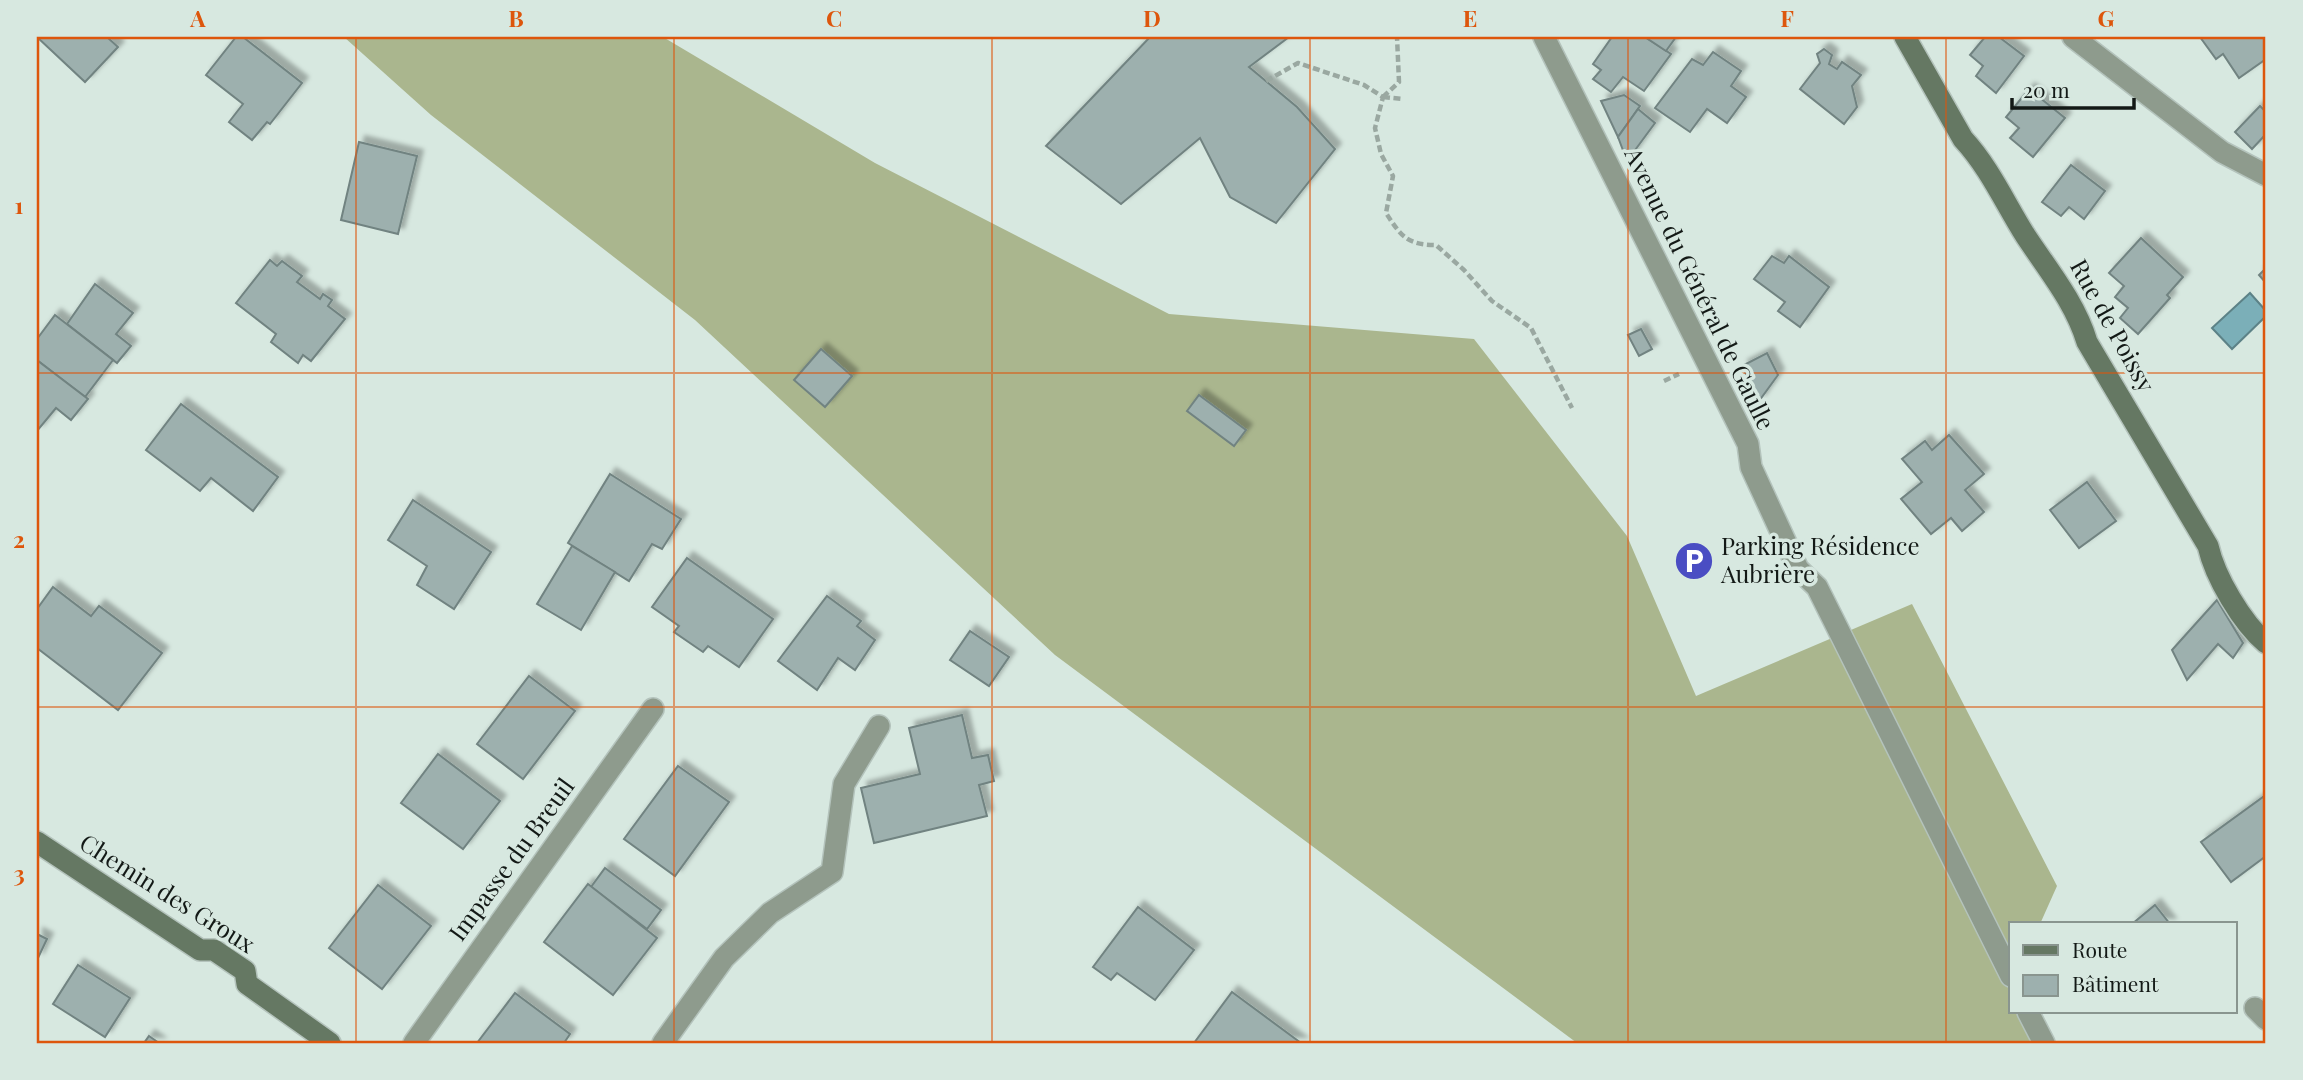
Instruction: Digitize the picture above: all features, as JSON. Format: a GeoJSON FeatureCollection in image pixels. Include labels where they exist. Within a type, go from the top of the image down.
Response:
{"type":"FeatureCollection","features":[{"type":"Feature","properties":{"kind":"street","name":"Avenue du Général de Gaulle"},"geometry":{"type":"LineString","coordinates":[[1544,37],[1748,444],[1751,467],[1798,569],[1817,587],[2009,972]]}},
{"type":"Feature","properties":{"kind":"street","name":"Rue de Poissy"},"geometry":{"type":"LineString","coordinates":[[1905,37],[1963,139],[1975,152],[2027,238],[2045,259],[2082,324],[2087,342],[2208,546],[2211,559],[2249,629],[2266,643]]}},
{"type":"Feature","properties":{"kind":"street"},"geometry":{"type":"LineString","coordinates":[[2073,37],[2222,152],[2266,176]]}},
{"type":"Feature","properties":{"kind":"street","name":"Impasse du Breuil"},"geometry":{"type":"LineString","coordinates":[[414,1043],[653,709]]}},
{"type":"Feature","properties":{"kind":"street"},"geometry":{"type":"LineString","coordinates":[[663,1043],[724,958],[770,913],[832,872],[844,784],[878,726]]}},
{"type":"Feature","properties":{"kind":"street","name":"Chemin des Groux"},"geometry":{"type":"LineString","coordinates":[[37,842],[200,950],[214,950],[245,971],[247,984],[330,1043]]}},
{"type":"Feature","properties":{"kind":"street"},"geometry":{"type":"LineString","coordinates":[[2029,1014],[2044,1043]]}},
{"type":"Feature","properties":{"kind":"path"},"geometry":{"type":"LineString","coordinates":[[1397,37],[1399,82],[1382,97],[1375,128],[1381,154],[1393,176],[1386,212],[1400,234],[1416,245],[1436,245],[1464,270],[1492,301],[1531,327],[1572,408]]}},
{"type":"Feature","properties":{"kind":"path"},"geometry":{"type":"LineString","coordinates":[[1266,81],[1298,63],[1364,85],[1382,97],[1404,99]]}},
{"type":"Feature","properties":{"kind":"path"},"geometry":{"type":"LineString","coordinates":[[1664,380],[1686,372]]}},
{"type":"Feature","properties":{"kind":"green space"},"geometry":{"type":"Polygon","coordinates":[[[344,37],[663,37],[875,163],[1169,314],[1474,339],[1627,536],[1696,696],[1912,604],[2057,886],[2041,922],[2009,922],[2009,1014],[2021,1014],[2033,1043],[1577,1043],[1055,655],[695,320],[431,115],[344,37]]]}},
{"type":"Feature","properties":{"kind":"water"},"geometry":{"type":"Polygon","coordinates":[[[2250,293],[2266,311],[2266,316],[2232,349],[2212,328],[2250,293]]]}},
{"type":"Feature","properties":{"kind":"building"},"geometry":{"type":"Polygon","coordinates":[[[37,37],[107,37],[118,47],[85,82],[37,37]]]}},
{"type":"Feature","properties":{"kind":"building"},"geometry":{"type":"Polygon","coordinates":[[[236,37],[243,37],[302,83],[270,124],[267,122],[252,140],[229,122],[243,104],[206,75],[236,37]]]}},
{"type":"Feature","properties":{"kind":"building"},"geometry":{"type":"Polygon","coordinates":[[[1150,37],[1289,37],[1249,67],[1297,107],[1335,149],[1276,223],[1230,197],[1200,138],[1121,204],[1046,146],[1150,37]]]}},
{"type":"Feature","properties":{"kind":"building"},"geometry":{"type":"Polygon","coordinates":[[[1612,37],[1645,37],[1671,54],[1644,91],[1623,77],[1611,92],[1593,79],[1601,70],[1593,64],[1612,37]]]}},
{"type":"Feature","properties":{"kind":"building"},"geometry":{"type":"Polygon","coordinates":[[[1645,37],[1676,37],[1666,51],[1645,37]]]}},
{"type":"Feature","properties":{"kind":"building"},"geometry":{"type":"Polygon","coordinates":[[[1985,37],[1999,37],[2024,56],[1996,93],[1976,76],[1983,66],[1970,55],[1985,37]]]}},
{"type":"Feature","properties":{"kind":"building"},"geometry":{"type":"Polygon","coordinates":[[[2200,37],[2266,37],[2266,59],[2239,78],[2223,54],[2216,59],[2200,37]]]}},
{"type":"Feature","properties":{"kind":"building"},"geometry":{"type":"Polygon","coordinates":[[[1824,49],[1832,55],[1829,64],[1837,69],[1842,62],[1861,75],[1852,86],[1857,107],[1844,124],[1800,89],[1820,63],[1817,54],[1824,49]]]}},
{"type":"Feature","properties":{"kind":"building"},"geometry":{"type":"Polygon","coordinates":[[[1713,52],[1741,71],[1731,86],[1746,97],[1727,123],[1707,109],[1690,132],[1655,108],[1692,59],[1703,65],[1713,52]]]}},
{"type":"Feature","properties":{"kind":"building"},"geometry":{"type":"Polygon","coordinates":[[[2029,89],[2065,118],[2033,157],[2010,138],[2019,128],[2006,117],[2029,89]]]}},
{"type":"Feature","properties":{"kind":"building"},"geometry":{"type":"Polygon","coordinates":[[[1624,95],[1640,106],[1618,137],[1601,101],[1624,95]]]}},
{"type":"Feature","properties":{"kind":"building"},"geometry":{"type":"Polygon","coordinates":[[[2260,106],[2266,112],[2266,134],[2252,149],[2235,132],[2260,106]]]}},
{"type":"Feature","properties":{"kind":"building"},"geometry":{"type":"Polygon","coordinates":[[[1638,109],[1655,123],[1627,161],[1618,137],[1638,109]]]}},
{"type":"Feature","properties":{"kind":"building"},"geometry":{"type":"Polygon","coordinates":[[[359,142],[417,156],[398,234],[341,220],[359,142]]]}},
{"type":"Feature","properties":{"kind":"building"},"geometry":{"type":"Polygon","coordinates":[[[2071,165],[2105,191],[2084,219],[2069,207],[2061,216],[2042,202],[2071,165]]]}},
{"type":"Feature","properties":{"kind":"building"},"geometry":{"type":"Polygon","coordinates":[[[2141,238],[2183,277],[2167,295],[2170,298],[2138,334],[2120,318],[2128,308],[2115,297],[2124,286],[2109,273],[2141,238]]]}},
{"type":"Feature","properties":{"kind":"building"},"geometry":{"type":"Polygon","coordinates":[[[1772,256],[1784,263],[1789,256],[1829,287],[1800,327],[1778,311],[1785,302],[1754,279],[1772,256]]]}},
{"type":"Feature","properties":{"kind":"building"},"geometry":{"type":"Polygon","coordinates":[[[270,260],[277,266],[282,261],[302,276],[297,282],[320,299],[323,294],[332,300],[328,306],[345,319],[311,361],[303,355],[298,363],[271,342],[276,334],[236,303],[270,260]]]}},
{"type":"Feature","properties":{"kind":"building"},"geometry":{"type":"Polygon","coordinates":[[[2266,268],[2266,283],[2259,275],[2266,268]]]}},
{"type":"Feature","properties":{"kind":"building"},"geometry":{"type":"Polygon","coordinates":[[[95,284],[133,313],[116,334],[131,346],[117,363],[67,324],[95,284]]]}},
{"type":"Feature","properties":{"kind":"building"},"geometry":{"type":"Polygon","coordinates":[[[55,315],[113,360],[85,397],[37,360],[37,339],[55,315]]]}},
{"type":"Feature","properties":{"kind":"building"},"geometry":{"type":"Polygon","coordinates":[[[1641,329],[1652,349],[1639,356],[1628,335],[1641,329]]]}},
{"type":"Feature","properties":{"kind":"building"},"geometry":{"type":"Polygon","coordinates":[[[821,349],[852,376],[825,407],[794,380],[821,349]]]}},
{"type":"Feature","properties":{"kind":"building"},"geometry":{"type":"Polygon","coordinates":[[[1767,353],[1778,375],[1759,401],[1742,366],[1767,353]]]}},
{"type":"Feature","properties":{"kind":"building"},"geometry":{"type":"Polygon","coordinates":[[[38,361],[88,399],[71,420],[56,408],[37,431],[38,361]]]}},
{"type":"Feature","properties":{"kind":"building"},"geometry":{"type":"Polygon","coordinates":[[[1199,395],[1246,430],[1234,446],[1187,411],[1199,395]]]}},
{"type":"Feature","properties":{"kind":"building"},"geometry":{"type":"Polygon","coordinates":[[[181,404],[278,477],[253,511],[211,478],[200,491],[146,450],[181,404]]]}},
{"type":"Feature","properties":{"kind":"building"},"geometry":{"type":"Polygon","coordinates":[[[1949,435],[1984,474],[1965,490],[1984,512],[1962,531],[1951,518],[1931,534],[1901,499],[1922,482],[1902,459],[1925,441],[1932,450],[1949,435]]]}},
{"type":"Feature","properties":{"kind":"building"},"geometry":{"type":"Polygon","coordinates":[[[610,474],[681,519],[662,549],[652,544],[629,581],[568,543],[610,474]]]}},
{"type":"Feature","properties":{"kind":"building"},"geometry":{"type":"Polygon","coordinates":[[[2087,482],[2116,521],[2079,548],[2050,510],[2087,482]]]}},
{"type":"Feature","properties":{"kind":"building"},"geometry":{"type":"Polygon","coordinates":[[[413,500],[491,552],[454,609],[417,585],[427,566],[388,540],[413,500]]]}},
{"type":"Feature","properties":{"kind":"building"},"geometry":{"type":"Polygon","coordinates":[[[572,546],[615,572],[581,630],[537,604],[572,546]]]}},
{"type":"Feature","properties":{"kind":"building"},"geometry":{"type":"Polygon","coordinates":[[[687,558],[773,619],[739,667],[708,646],[703,652],[674,632],[679,626],[652,607],[687,558]]]}},
{"type":"Feature","properties":{"kind":"building"},"geometry":{"type":"Polygon","coordinates":[[[53,587],[91,616],[99,606],[162,653],[118,710],[37,648],[37,609],[53,587]]]}},
{"type":"Feature","properties":{"kind":"building"},"geometry":{"type":"Polygon","coordinates":[[[827,596],[861,621],[857,626],[875,640],[855,670],[838,658],[817,690],[778,661],[827,596]]]}},
{"type":"Feature","properties":{"kind":"building"},"geometry":{"type":"Polygon","coordinates":[[[2217,600],[2243,643],[2233,658],[2218,644],[2187,680],[2172,650],[2217,600]]]}},
{"type":"Feature","properties":{"kind":"building"},"geometry":{"type":"Polygon","coordinates":[[[970,631],[1009,657],[989,686],[950,660],[970,631]]]}},
{"type":"Feature","properties":{"kind":"building"},"geometry":{"type":"Polygon","coordinates":[[[529,676],[575,711],[523,779],[477,744],[529,676]]]}},
{"type":"Feature","properties":{"kind":"building"},"geometry":{"type":"Polygon","coordinates":[[[962,715],[972,758],[988,755],[994,781],[979,785],[987,816],[874,843],[861,788],[920,774],[909,728],[962,715]]]}},
{"type":"Feature","properties":{"kind":"building"},"geometry":{"type":"Polygon","coordinates":[[[438,754],[500,801],[463,849],[401,803],[438,754]]]}},
{"type":"Feature","properties":{"kind":"building"},"geometry":{"type":"Polygon","coordinates":[[[678,766],[729,802],[675,876],[624,839],[678,766]]]}},
{"type":"Feature","properties":{"kind":"building"},"geometry":{"type":"Polygon","coordinates":[[[2263,797],[2266,801],[2266,856],[2231,882],[2201,842],[2263,797]]]}},
{"type":"Feature","properties":{"kind":"building"},"geometry":{"type":"Polygon","coordinates":[[[605,868],[661,910],[647,929],[591,887],[605,868]]]}},
{"type":"Feature","properties":{"kind":"building"},"geometry":{"type":"Polygon","coordinates":[[[588,884],[657,938],[613,995],[544,942],[588,884]]]}},
{"type":"Feature","properties":{"kind":"building"},"geometry":{"type":"Polygon","coordinates":[[[378,885],[431,926],[382,989],[329,948],[378,885]]]}},
{"type":"Feature","properties":{"kind":"building"},"geometry":{"type":"Polygon","coordinates":[[[2155,905],[2168,922],[2134,922],[2155,905]]]}},
{"type":"Feature","properties":{"kind":"building"},"geometry":{"type":"Polygon","coordinates":[[[1138,907],[1194,950],[1155,1000],[1117,973],[1111,980],[1093,967],[1138,907]]]}},
{"type":"Feature","properties":{"kind":"building"},"geometry":{"type":"Polygon","coordinates":[[[37,934],[47,939],[37,960],[37,934]]]}},
{"type":"Feature","properties":{"kind":"building"},"geometry":{"type":"Polygon","coordinates":[[[78,965],[130,998],[105,1037],[53,1004],[78,965]]]}},
{"type":"Feature","properties":{"kind":"building"},"geometry":{"type":"Polygon","coordinates":[[[1232,992],[1301,1043],[1194,1043],[1232,992]]]}},
{"type":"Feature","properties":{"kind":"building"},"geometry":{"type":"Polygon","coordinates":[[[515,993],[570,1034],[564,1043],[477,1043],[515,993]]]}},
{"type":"Feature","properties":{"kind":"building"},"geometry":{"type":"Polygon","coordinates":[[[149,1036],[159,1043],[144,1043],[149,1036]]]}},
{"type":"Feature","properties":{"kind":"place","name":"Parking Résidence Aubrière"},"geometry":{"type":"Point","coordinates":[1694,561]}}]}
